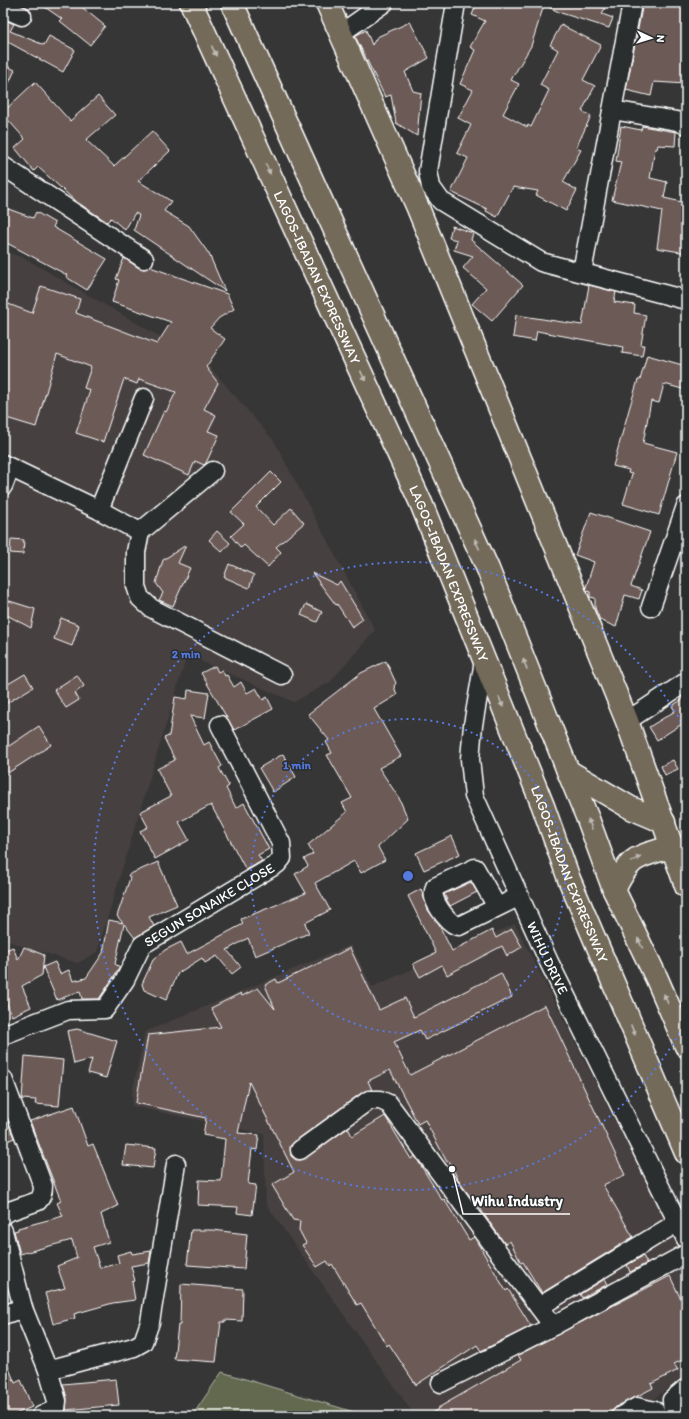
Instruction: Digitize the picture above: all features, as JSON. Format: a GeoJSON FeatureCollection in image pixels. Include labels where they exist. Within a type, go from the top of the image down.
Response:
{"type":"FeatureCollection","features":[{"type":"Feature","properties":{"kind":"main road"},"geometry":{"type":"LineString","coordinates":[[184,3],[190,8],[201,24]]}},
{"type":"Feature","properties":{"kind":"main road","name":"LAGOS-IBADAN EXPRESSWAY"},"geometry":{"type":"LineString","coordinates":[[191,3],[421,503],[543,806],[569,879],[686,1153]]}},
{"type":"Feature","properties":{"kind":"main road"},"geometry":{"type":"LineString","coordinates":[[328,3],[340,34],[418,208],[627,721],[673,846],[686,886]]}},
{"type":"Feature","properties":{"kind":"main road"},"geometry":{"type":"LineString","coordinates":[[240,7],[488,569],[588,819],[614,890],[657,978],[686,1046]]}},
{"type":"Feature","properties":{"kind":"main road"},"geometry":{"type":"LineString","coordinates":[[568,771],[631,808],[664,822]]}},
{"type":"Feature","properties":{"kind":"main road"},"geometry":{"type":"LineString","coordinates":[[614,890],[630,863],[640,855],[673,846]]}},
{"type":"Feature","properties":{"kind":"street"},"geometry":{"type":"LineString","coordinates":[[340,34],[384,3]]}},
{"type":"Feature","properties":{"kind":"street"},"geometry":{"type":"LineString","coordinates":[[456,3],[428,171],[431,187],[441,201],[541,262],[686,300]]}},
{"type":"Feature","properties":{"kind":"street"},"geometry":{"type":"LineString","coordinates":[[582,272],[632,3]]}},
{"type":"Feature","properties":{"kind":"street"},"geometry":{"type":"LineString","coordinates":[[3,8],[22,16]]}},
{"type":"Feature","properties":{"kind":"street"},"geometry":{"type":"LineString","coordinates":[[612,110],[677,121],[686,125]]}},
{"type":"Feature","properties":{"kind":"street"},"geometry":{"type":"LineString","coordinates":[[3,166],[144,259]]}},
{"type":"Feature","properties":{"kind":"street"},"geometry":{"type":"LineString","coordinates":[[99,510],[144,398]]}},
{"type":"Feature","properties":{"kind":"street"},"geometry":{"type":"LineString","coordinates":[[3,486],[7,466],[99,510],[140,532]]}},
{"type":"Feature","properties":{"kind":"street"},"geometry":{"type":"LineString","coordinates":[[213,471],[140,532],[136,552],[135,570],[136,586],[140,598],[151,608],[282,676]]}},
{"type":"Feature","properties":{"kind":"street"},"geometry":{"type":"LineString","coordinates":[[651,607],[686,506]]}},
{"type":"Feature","properties":{"kind":"street","name":"WIHU DRIVE"},"geometry":{"type":"LineString","coordinates":[[484,661],[473,725],[470,758],[474,796],[518,897],[686,1239]]}},
{"type":"Feature","properties":{"kind":"street"},"geometry":{"type":"LineString","coordinates":[[627,721],[686,682]]}},
{"type":"Feature","properties":{"kind":"street","name":"SEGUN SONAIKE CLOSE"},"geometry":{"type":"LineString","coordinates":[[3,1035],[68,1010],[105,1009],[125,980],[142,945],[277,864],[282,858],[281,843],[220,725]]}},
{"type":"Feature","properties":{"kind":"street"},"geometry":{"type":"LineString","coordinates":[[497,908],[518,897]]}},
{"type":"Feature","properties":{"kind":"street"},"geometry":{"type":"LineString","coordinates":[[3,1079],[43,1186],[42,1198],[38,1201],[4,1213],[3,1215]]}},
{"type":"Feature","properties":{"kind":"street"},"geometry":{"type":"LineString","coordinates":[[300,1150],[369,1100],[380,1100],[389,1104],[553,1326]]}},
{"type":"Feature","properties":{"kind":"street"},"geometry":{"type":"LineString","coordinates":[[48,1370],[134,1347],[143,1342],[150,1322],[176,1164]]}},
{"type":"Feature","properties":{"kind":"street"},"geometry":{"type":"LineString","coordinates":[[539,1307],[678,1222]]}},
{"type":"Feature","properties":{"kind":"street"},"geometry":{"type":"LineString","coordinates":[[3,1231],[23,1308],[48,1370],[57,1406],[56,1409],[41,1416]]}},
{"type":"Feature","properties":{"kind":"street"},"geometry":{"type":"LineString","coordinates":[[441,1383],[553,1326],[686,1254]]}},
{"type":"Feature","properties":{"kind":"street"},"geometry":{"type":"LineString","coordinates":[[3,1315],[23,1308]]}},
{"type":"Feature","properties":{"kind":"street"},"geometry":{"type":"LineString","coordinates":[[621,1416],[637,1407],[654,1413],[672,1408],[686,1388]]}},
{"type":"Feature","properties":{"kind":"shaded area"},"geometry":{"type":"Polygon","coordinates":[[[3,251],[24,258],[207,364],[274,441],[375,630],[330,682],[294,702],[187,655],[97,952],[78,963],[3,940],[3,251]]]}},
{"type":"Feature","properties":{"kind":"shaded area"},"geometry":{"type":"Polygon","coordinates":[[[515,924],[686,1261],[686,1375],[630,1416],[415,1416],[266,1204],[264,1134],[132,1106],[132,1094],[145,1032],[351,945],[372,987],[515,924]]]}},
{"type":"Feature","properties":{"kind":"green space"},"geometry":{"type":"Polygon","coordinates":[[[222,1372],[367,1416],[192,1416],[222,1372]]]}},
{"type":"Feature","properties":{"kind":"building"},"geometry":{"type":"Polygon","coordinates":[[[39,3],[77,3],[105,26],[90,45],[60,21],[62,19],[39,3]]]}},
{"type":"Feature","properties":{"kind":"building"},"geometry":{"type":"Polygon","coordinates":[[[477,3],[593,3],[605,8],[602,14],[613,18],[609,28],[561,13],[544,5],[531,46],[511,80],[519,84],[503,114],[527,127],[528,125],[531,127],[549,90],[540,85],[558,50],[550,45],[561,25],[601,45],[583,80],[595,86],[582,111],[591,116],[576,148],[581,150],[563,182],[577,190],[566,211],[536,195],[538,191],[513,187],[497,217],[486,211],[487,209],[451,192],[468,158],[457,153],[471,125],[458,118],[473,90],[460,84],[475,50],[470,47],[485,21],[472,15],[477,3]]]}},
{"type":"Feature","properties":{"kind":"building"},"geometry":{"type":"Polygon","coordinates":[[[643,3],[661,3],[686,7],[686,84],[654,82],[651,96],[626,90],[643,3]]]}},
{"type":"Feature","properties":{"kind":"building"},"geometry":{"type":"Polygon","coordinates":[[[3,19],[14,24],[10,31],[44,45],[49,36],[75,50],[63,72],[6,41],[3,47],[3,19]]]}},
{"type":"Feature","properties":{"kind":"building"},"geometry":{"type":"Polygon","coordinates":[[[410,22],[429,58],[405,72],[413,91],[421,93],[417,136],[396,123],[391,95],[385,97],[355,36],[366,30],[372,45],[377,37],[410,22]]]}},
{"type":"Feature","properties":{"kind":"building"},"geometry":{"type":"Polygon","coordinates":[[[3,64],[15,70],[3,96],[3,64]]]}},
{"type":"Feature","properties":{"kind":"building"},"geometry":{"type":"Polygon","coordinates":[[[35,82],[70,121],[98,96],[115,115],[86,140],[114,166],[152,131],[170,151],[138,181],[171,201],[164,211],[189,226],[209,254],[225,291],[134,230],[139,215],[135,213],[125,230],[111,218],[107,222],[74,200],[38,167],[34,171],[15,148],[25,139],[9,121],[3,127],[3,112],[35,82]]]}},
{"type":"Feature","properties":{"kind":"building"},"geometry":{"type":"Polygon","coordinates":[[[621,126],[641,130],[642,126],[676,132],[675,146],[658,145],[657,149],[655,149],[650,178],[667,182],[664,198],[686,203],[686,253],[657,248],[662,211],[612,200],[621,162],[616,161],[621,126]]]}},
{"type":"Feature","properties":{"kind":"building"},"geometry":{"type":"Polygon","coordinates":[[[3,207],[33,218],[36,212],[55,223],[53,227],[107,259],[87,290],[66,277],[67,275],[3,241],[3,207]]]}},
{"type":"Feature","properties":{"kind":"building"},"geometry":{"type":"Polygon","coordinates":[[[452,226],[473,233],[471,240],[523,285],[492,321],[472,304],[486,288],[463,268],[473,256],[454,250],[457,240],[449,238],[452,226]]]}},
{"type":"Feature","properties":{"kind":"building"},"geometry":{"type":"Polygon","coordinates":[[[124,258],[139,268],[144,269],[150,267],[227,294],[234,309],[219,318],[210,328],[225,339],[206,367],[218,383],[204,409],[216,415],[208,431],[219,435],[206,463],[204,465],[195,461],[189,475],[144,455],[164,411],[166,412],[176,392],[139,379],[137,384],[124,379],[103,442],[76,433],[90,390],[84,388],[91,367],[57,354],[36,427],[3,417],[3,302],[32,313],[41,286],[80,299],[76,313],[157,344],[171,322],[112,302],[119,280],[116,279],[124,258]]]}},
{"type":"Feature","properties":{"kind":"building"},"geometry":{"type":"Polygon","coordinates":[[[589,285],[616,292],[614,302],[635,305],[634,313],[646,315],[641,345],[644,345],[642,356],[622,353],[623,347],[537,331],[535,341],[513,337],[516,315],[582,325],[589,285]]]}},
{"type":"Feature","properties":{"kind":"building"},"geometry":{"type":"Polygon","coordinates":[[[647,355],[686,366],[686,390],[664,384],[659,403],[651,401],[643,443],[677,452],[659,515],[623,504],[632,474],[628,473],[629,470],[613,466],[630,406],[638,380],[640,380],[647,355]]]}},
{"type":"Feature","properties":{"kind":"building"},"geometry":{"type":"Polygon","coordinates":[[[271,472],[281,482],[256,507],[273,525],[291,508],[304,523],[276,547],[281,552],[268,567],[244,545],[241,548],[231,536],[244,524],[231,512],[271,472]]]}},
{"type":"Feature","properties":{"kind":"building"},"geometry":{"type":"Polygon","coordinates":[[[591,512],[650,532],[631,586],[642,590],[639,599],[625,595],[616,627],[600,620],[595,608],[595,598],[590,597],[590,592],[587,591],[586,587],[594,562],[575,555],[591,512]]]}},
{"type":"Feature","properties":{"kind":"building"},"geometry":{"type":"Polygon","coordinates":[[[217,531],[230,543],[222,552],[209,540],[217,531]]]}},
{"type":"Feature","properties":{"kind":"building"},"geometry":{"type":"Polygon","coordinates":[[[11,539],[24,540],[23,554],[10,553],[11,539]]]}},
{"type":"Feature","properties":{"kind":"building"},"geometry":{"type":"Polygon","coordinates":[[[186,545],[178,563],[190,568],[173,606],[159,600],[163,593],[156,583],[163,560],[186,545]]]}},
{"type":"Feature","properties":{"kind":"building"},"geometry":{"type":"Polygon","coordinates":[[[229,564],[254,575],[249,588],[224,577],[229,564]]]}},
{"type":"Feature","properties":{"kind":"building"},"geometry":{"type":"Polygon","coordinates":[[[312,573],[337,585],[340,581],[363,619],[352,627],[337,604],[336,605],[312,573]]]}},
{"type":"Feature","properties":{"kind":"building"},"geometry":{"type":"Polygon","coordinates":[[[3,599],[35,609],[31,628],[3,613],[3,599]]]}},
{"type":"Feature","properties":{"kind":"building"},"geometry":{"type":"Polygon","coordinates":[[[306,604],[322,612],[317,622],[301,615],[306,604]]]}},
{"type":"Feature","properties":{"kind":"building"},"geometry":{"type":"Polygon","coordinates":[[[61,618],[79,625],[72,646],[54,639],[61,618]]]}},
{"type":"Feature","properties":{"kind":"building"},"geometry":{"type":"Polygon","coordinates":[[[386,661],[396,683],[394,686],[397,695],[374,709],[401,756],[379,768],[399,798],[408,819],[378,847],[385,860],[361,873],[354,861],[315,883],[330,910],[305,923],[309,933],[255,956],[248,938],[227,950],[241,967],[232,974],[217,956],[205,963],[202,958],[178,973],[166,1000],[144,990],[142,984],[153,960],[165,950],[181,942],[187,954],[243,924],[241,919],[306,893],[295,874],[308,866],[304,859],[313,854],[308,845],[347,812],[342,803],[352,798],[327,755],[332,753],[326,742],[329,740],[308,714],[361,673],[386,661]]]}},
{"type":"Feature","properties":{"kind":"building"},"geometry":{"type":"Polygon","coordinates":[[[215,666],[218,672],[222,670],[225,676],[227,675],[234,687],[241,682],[247,693],[256,688],[263,700],[267,697],[273,709],[234,730],[201,673],[215,666]]]}},
{"type":"Feature","properties":{"kind":"building"},"geometry":{"type":"Polygon","coordinates":[[[25,674],[33,687],[7,703],[3,696],[3,687],[25,674]]]}},
{"type":"Feature","properties":{"kind":"building"},"geometry":{"type":"Polygon","coordinates":[[[77,675],[84,686],[75,693],[79,700],[66,708],[54,690],[77,675]]]}},
{"type":"Feature","properties":{"kind":"building"},"geometry":{"type":"Polygon","coordinates":[[[188,690],[209,693],[205,718],[190,716],[204,745],[209,742],[222,766],[219,768],[229,786],[226,788],[236,808],[244,803],[269,849],[258,855],[262,861],[246,870],[211,805],[179,822],[189,840],[155,859],[140,831],[148,827],[140,812],[171,796],[157,769],[175,760],[164,738],[169,736],[175,697],[187,699],[188,690]]]}},
{"type":"Feature","properties":{"kind":"building"},"geometry":{"type":"Polygon","coordinates":[[[686,697],[686,730],[682,724],[657,740],[649,727],[675,711],[672,706],[686,697]]]}},
{"type":"Feature","properties":{"kind":"building"},"geometry":{"type":"Polygon","coordinates":[[[39,726],[51,745],[3,776],[3,750],[39,726]]]}},
{"type":"Feature","properties":{"kind":"building"},"geometry":{"type":"Polygon","coordinates":[[[283,754],[296,777],[273,792],[259,768],[283,754]]]}},
{"type":"Feature","properties":{"kind":"building"},"geometry":{"type":"Polygon","coordinates":[[[673,760],[678,769],[665,775],[661,766],[673,760]]]}},
{"type":"Feature","properties":{"kind":"building"},"geometry":{"type":"Polygon","coordinates":[[[452,836],[460,854],[424,870],[416,853],[452,836]]]}},
{"type":"Feature","properties":{"kind":"building"},"geometry":{"type":"Polygon","coordinates":[[[158,862],[177,905],[149,917],[154,926],[135,938],[124,924],[115,964],[120,967],[99,999],[82,999],[80,991],[57,1000],[43,967],[55,962],[60,974],[69,970],[73,981],[86,978],[103,953],[109,920],[123,923],[117,916],[130,878],[128,875],[158,862]]]}},
{"type":"Feature","properties":{"kind":"building"},"geometry":{"type":"Polygon","coordinates":[[[471,882],[477,892],[450,906],[444,894],[471,882]]]}},
{"type":"Feature","properties":{"kind":"building"},"geometry":{"type":"Polygon","coordinates":[[[421,889],[428,910],[439,925],[452,951],[492,930],[496,938],[512,929],[522,947],[507,956],[502,946],[447,975],[442,965],[420,977],[413,964],[436,953],[408,896],[421,889]]]}},
{"type":"Feature","properties":{"kind":"building"},"geometry":{"type":"Polygon","coordinates":[[[13,947],[18,960],[24,947],[44,955],[42,975],[22,986],[31,1007],[12,1016],[3,994],[3,951],[13,947]]]}},
{"type":"Feature","properties":{"kind":"building"},"geometry":{"type":"Polygon","coordinates":[[[350,948],[379,1010],[405,998],[414,1017],[501,973],[512,997],[425,1040],[420,1030],[394,1042],[410,1075],[545,1005],[625,1175],[603,1185],[633,1237],[542,1293],[523,1262],[521,1263],[510,1241],[505,1244],[477,1202],[475,1203],[460,1183],[425,1120],[418,1124],[390,1070],[368,1081],[372,1090],[363,1092],[290,1146],[291,1156],[296,1160],[301,1160],[348,1128],[352,1136],[385,1116],[411,1159],[415,1156],[469,1240],[474,1237],[506,1291],[508,1289],[531,1326],[481,1351],[477,1345],[416,1385],[389,1344],[387,1346],[361,1303],[357,1305],[332,1264],[330,1266],[327,1261],[317,1267],[302,1245],[306,1243],[299,1230],[300,1221],[293,1220],[272,1185],[294,1172],[249,1082],[238,1133],[259,1135],[257,1150],[252,1149],[248,1184],[256,1185],[252,1215],[237,1213],[238,1207],[198,1205],[199,1180],[221,1181],[225,1139],[203,1135],[206,1118],[136,1103],[148,1035],[221,1027],[211,1008],[241,993],[242,996],[258,988],[275,1009],[265,985],[276,979],[278,983],[350,948]]]}},
{"type":"Feature","properties":{"kind":"building"},"geometry":{"type":"Polygon","coordinates":[[[77,1029],[117,1041],[106,1078],[88,1073],[92,1059],[74,1064],[67,1031],[77,1029]]]}},
{"type":"Feature","properties":{"kind":"building"},"geometry":{"type":"Polygon","coordinates":[[[25,1056],[63,1060],[59,1106],[35,1104],[36,1100],[22,1099],[25,1056]]]}},
{"type":"Feature","properties":{"kind":"building"},"geometry":{"type":"Polygon","coordinates":[[[74,1106],[88,1146],[93,1144],[118,1206],[101,1214],[109,1242],[93,1247],[100,1268],[119,1263],[117,1255],[131,1251],[132,1254],[151,1251],[149,1263],[131,1266],[135,1281],[132,1282],[135,1300],[113,1303],[74,1314],[75,1318],[53,1324],[45,1293],[65,1288],[57,1266],[77,1258],[72,1240],[20,1254],[14,1231],[18,1230],[18,1228],[63,1216],[57,1203],[61,1201],[30,1121],[74,1106]]]}},
{"type":"Feature","properties":{"kind":"building"},"geometry":{"type":"Polygon","coordinates":[[[3,1109],[14,1138],[3,1143],[3,1109]]]}},
{"type":"Feature","properties":{"kind":"building"},"geometry":{"type":"Polygon","coordinates":[[[126,1145],[156,1148],[153,1168],[123,1165],[126,1145]]]}},
{"type":"Feature","properties":{"kind":"building"},"geometry":{"type":"Polygon","coordinates":[[[191,1230],[212,1230],[247,1234],[244,1269],[187,1265],[191,1230]]]}},
{"type":"Feature","properties":{"kind":"building"},"geometry":{"type":"Polygon","coordinates":[[[643,1256],[647,1263],[630,1272],[627,1265],[643,1256]]]}},
{"type":"Feature","properties":{"kind":"building"},"geometry":{"type":"Polygon","coordinates":[[[670,1276],[686,1310],[686,1358],[674,1364],[678,1370],[651,1384],[653,1388],[616,1407],[610,1413],[608,1411],[599,1416],[428,1416],[438,1408],[521,1360],[518,1355],[670,1276]]]}},
{"type":"Feature","properties":{"kind":"building"},"geometry":{"type":"Polygon","coordinates":[[[605,1279],[608,1284],[582,1298],[580,1294],[605,1279]]]}},
{"type":"Feature","properties":{"kind":"building"},"geometry":{"type":"Polygon","coordinates":[[[181,1284],[243,1289],[242,1321],[225,1320],[225,1322],[221,1322],[216,1362],[174,1359],[178,1325],[180,1325],[181,1284]]]}},
{"type":"Feature","properties":{"kind":"building"},"geometry":{"type":"Polygon","coordinates":[[[3,1354],[15,1383],[21,1380],[32,1407],[11,1416],[3,1416],[3,1354]]]}},
{"type":"Feature","properties":{"kind":"building"},"geometry":{"type":"Polygon","coordinates":[[[116,1379],[119,1405],[66,1410],[67,1398],[63,1384],[116,1379]]]}},
{"type":"Feature","properties":{"kind":"place","name":"Wihu Industry"},"geometry":{"type":"Point","coordinates":[452,1169]}}]}
